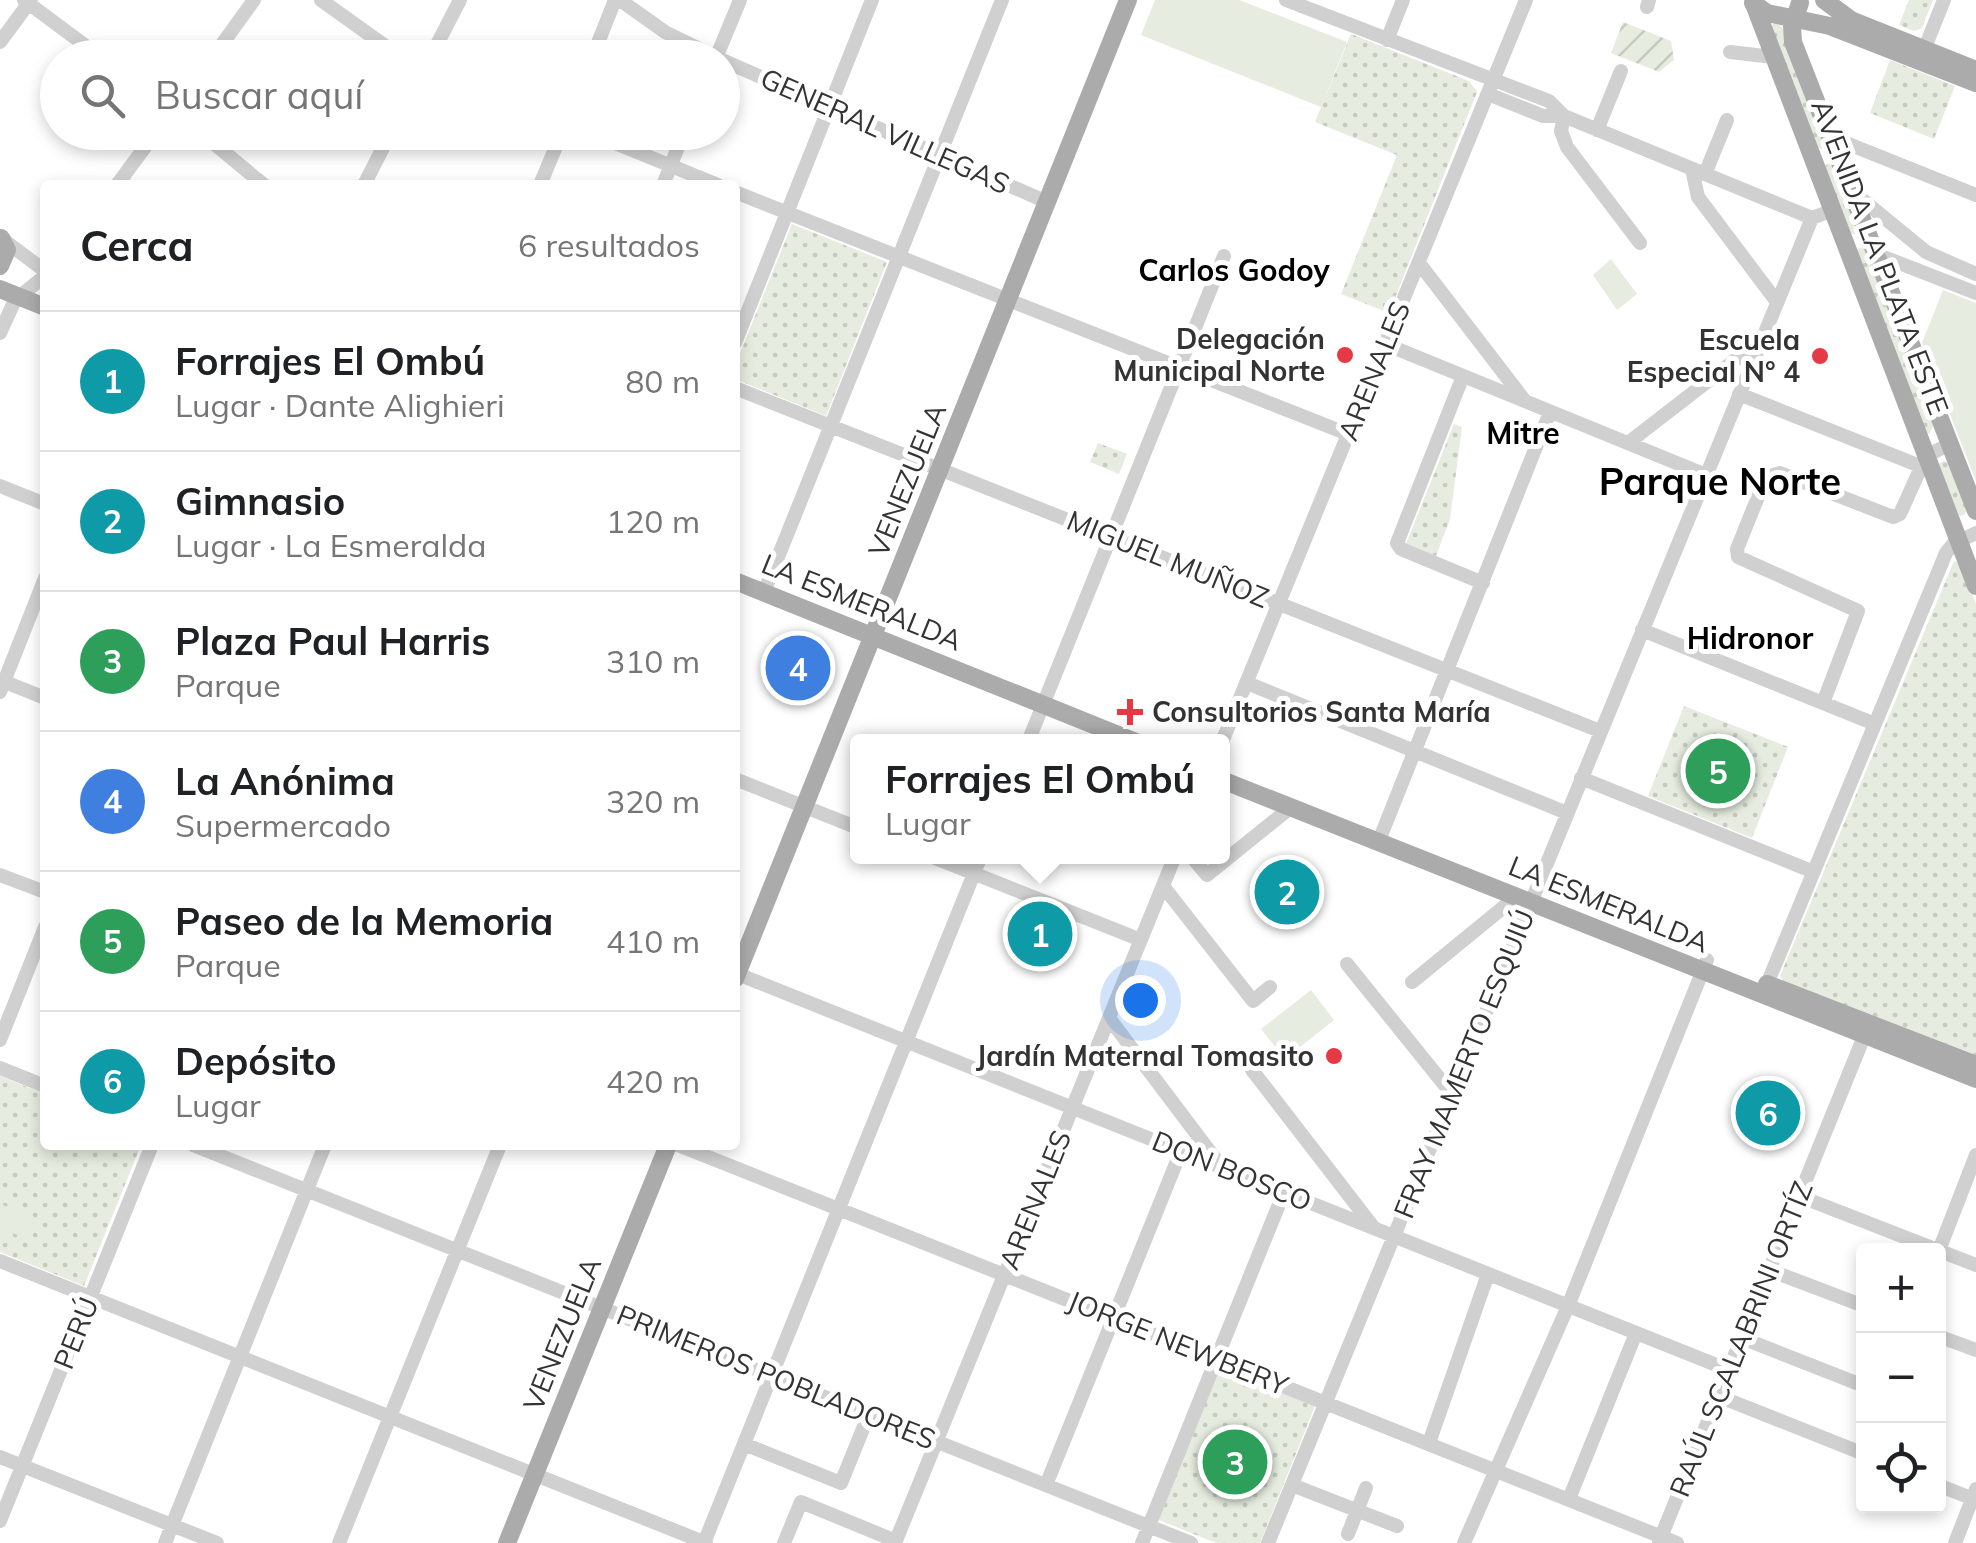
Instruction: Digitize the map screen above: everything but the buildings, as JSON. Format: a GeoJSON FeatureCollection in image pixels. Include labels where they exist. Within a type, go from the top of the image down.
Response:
{"type":"FeatureCollection","features":[{"type":"Feature","properties":{"kind":"main road","name":"VENEZUELA"},"geometry":{"type":"LineString","coordinates":[[740,965],[1128,0]]}},
{"type":"Feature","properties":{"kind":"main road"},"geometry":{"type":"LineString","coordinates":[[1824,0],[1851,20],[1976,83]]}},
{"type":"Feature","properties":{"kind":"main road"},"geometry":{"type":"LineString","coordinates":[[1753,2],[1768,14],[1795,8],[1922,55],[1976,70]]}},
{"type":"Feature","properties":{"kind":"main road","name":"AVENIDA LA PLATA ESTE"},"geometry":{"type":"LineString","coordinates":[[1753,2],[1923,461],[1967,537],[1976,586]]}},
{"type":"Feature","properties":{"kind":"main road","name":"AVENIDA LA PLATA ESTE"},"geometry":{"type":"LineString","coordinates":[[1795,8],[1793,42],[1976,511]]}},
{"type":"Feature","properties":{"kind":"main road"},"geometry":{"type":"LineString","coordinates":[[1816,168],[1826,154],[1839,159]]}},
{"type":"Feature","properties":{"kind":"main road"},"geometry":{"type":"LineString","coordinates":[[1842,234],[1873,245]]}},
{"type":"Feature","properties":{"kind":"main road"},"geometry":{"type":"LineString","coordinates":[[0,266],[7,250],[1,238]]}},
{"type":"Feature","properties":{"kind":"main road"},"geometry":{"type":"LineString","coordinates":[[0,289],[40,304]]}},
{"type":"Feature","properties":{"kind":"main road","name":"LA ESMERALDA"},"geometry":{"type":"LineString","coordinates":[[740,583],[1116,734]]}},
{"type":"Feature","properties":{"kind":"main road","name":"LA ESMERALDA"},"geometry":{"type":"LineString","coordinates":[[1230,775],[1382,833],[1527,897]]}},
{"type":"Feature","properties":{"kind":"main road","name":"LA ESMERALDA"},"geometry":{"type":"LineString","coordinates":[[1230,783],[1766,989],[1976,1079]]}},
{"type":"Feature","properties":{"kind":"main road","name":"LA ESMERALDA"},"geometry":{"type":"LineString","coordinates":[[1866,1029],[1976,1066]]}},
{"type":"Feature","properties":{"kind":"main road","name":"VENEZUELA"},"geometry":{"type":"LineString","coordinates":[[507,1543],[666,1150]]}},
{"type":"Feature","properties":{"kind":"street"},"geometry":{"type":"LineString","coordinates":[[225,40],[254,0]]}},
{"type":"Feature","properties":{"kind":"street"},"geometry":{"type":"LineString","coordinates":[[321,0],[377,40]]}},
{"type":"Feature","properties":{"kind":"street"},"geometry":{"type":"LineString","coordinates":[[439,40],[460,0]]}},
{"type":"Feature","properties":{"kind":"street"},"geometry":{"type":"LineString","coordinates":[[600,40],[618,0]]}},
{"type":"Feature","properties":{"kind":"street","name":"GENERAL VILLEGAS"},"geometry":{"type":"LineString","coordinates":[[618,0],[681,40]]}},
{"type":"Feature","properties":{"kind":"street"},"geometry":{"type":"LineString","coordinates":[[725,40],[740,0]]}},
{"type":"Feature","properties":{"kind":"street"},"geometry":{"type":"LineString","coordinates":[[740,330],[872,0]]}},
{"type":"Feature","properties":{"kind":"street"},"geometry":{"type":"LineString","coordinates":[[764,592],[1002,0]]}},
{"type":"Feature","properties":{"kind":"street"},"geometry":{"type":"LineString","coordinates":[[1286,0],[1387,40],[1490,88],[1549,102],[1564,116],[1812,218],[1833,210]]}},
{"type":"Feature","properties":{"kind":"street"},"geometry":{"type":"LineString","coordinates":[[1387,40],[1403,0]]}},
{"type":"Feature","properties":{"kind":"street","name":"ARENALES"},"geometry":{"type":"LineString","coordinates":[[1225,734],[1526,0]]}},
{"type":"Feature","properties":{"kind":"street"},"geometry":{"type":"LineString","coordinates":[[1922,55],[1944,0]]}},
{"type":"Feature","properties":{"kind":"street"},"geometry":{"type":"LineString","coordinates":[[0,42],[28,1],[79,40]]}},
{"type":"Feature","properties":{"kind":"street"},"geometry":{"type":"LineString","coordinates":[[1730,52],[1773,57]]}},
{"type":"Feature","properties":{"kind":"street","name":"GENERAL VILLEGAS"},"geometry":{"type":"LineString","coordinates":[[740,68],[1047,202]]}},
{"type":"Feature","properties":{"kind":"street"},"geometry":{"type":"LineString","coordinates":[[1597,130],[1620,71]]}},
{"type":"Feature","properties":{"kind":"street"},"geometry":{"type":"LineString","coordinates":[[1564,116],[1561,131],[1567,147],[1640,244]]}},
{"type":"Feature","properties":{"kind":"street"},"geometry":{"type":"LineString","coordinates":[[1727,120],[1699,172],[1698,198],[1777,302]]}},
{"type":"Feature","properties":{"kind":"street"},"geometry":{"type":"LineString","coordinates":[[1831,137],[1976,196]]}},
{"type":"Feature","properties":{"kind":"street"},"geometry":{"type":"LineString","coordinates":[[121,180],[143,150]]}},
{"type":"Feature","properties":{"kind":"street"},"geometry":{"type":"LineString","coordinates":[[222,150],[258,180]]}},
{"type":"Feature","properties":{"kind":"street"},"geometry":{"type":"LineString","coordinates":[[367,180],[382,150]]}},
{"type":"Feature","properties":{"kind":"street"},"geometry":{"type":"LineString","coordinates":[[542,180],[555,150]]}},
{"type":"Feature","properties":{"kind":"street"},"geometry":{"type":"LineString","coordinates":[[632,150],[706,180]]}},
{"type":"Feature","properties":{"kind":"street"},"geometry":{"type":"LineString","coordinates":[[665,180],[677,150]]}},
{"type":"Feature","properties":{"kind":"street"},"geometry":{"type":"LineString","coordinates":[[1852,191],[1926,252],[1976,274]]}},
{"type":"Feature","properties":{"kind":"street"},"geometry":{"type":"LineString","coordinates":[[740,194],[1348,434]]}},
{"type":"Feature","properties":{"kind":"street","name":"FRAY MAMERTO ESQUIÚ"},"geometry":{"type":"LineString","coordinates":[[1268,1543],[1452,1094],[1527,897],[1581,778],[1812,218]]}},
{"type":"Feature","properties":{"kind":"street"},"geometry":{"type":"LineString","coordinates":[[1,238],[40,270]]}},
{"type":"Feature","properties":{"kind":"street"},"geometry":{"type":"LineString","coordinates":[[1873,245],[1976,294]]}},
{"type":"Feature","properties":{"kind":"street"},"geometry":{"type":"LineString","coordinates":[[1031,734],[1224,256]]}},
{"type":"Feature","properties":{"kind":"street"},"geometry":{"type":"LineString","coordinates":[[1419,263],[1526,402]]}},
{"type":"Feature","properties":{"kind":"street"},"geometry":{"type":"LineString","coordinates":[[0,332],[19,296],[40,278]]}},
{"type":"Feature","properties":{"kind":"street"},"geometry":{"type":"LineString","coordinates":[[1628,444],[1762,339]]}},
{"type":"Feature","properties":{"kind":"street"},"geometry":{"type":"LineString","coordinates":[[1385,344],[1706,476]]}},
{"type":"Feature","properties":{"kind":"street"},"geometry":{"type":"LineString","coordinates":[[1463,376],[1397,544],[1483,582]]}},
{"type":"Feature","properties":{"kind":"street","name":"MIGUEL MUÑOZ"},"geometry":{"type":"LineString","coordinates":[[740,390],[1600,731]]}},
{"type":"Feature","properties":{"kind":"street"},"geometry":{"type":"LineString","coordinates":[[1740,394],[1923,461]]}},
{"type":"Feature","properties":{"kind":"street"},"geometry":{"type":"LineString","coordinates":[[1382,833],[1550,412]]}},
{"type":"Feature","properties":{"kind":"street"},"geometry":{"type":"LineString","coordinates":[[1823,703],[1858,611],[1851,604],[1742,560],[1737,549],[1770,474],[1780,473],[1893,517],[1900,514],[1923,461],[1950,444]]}},
{"type":"Feature","properties":{"kind":"street"},"geometry":{"type":"LineString","coordinates":[[0,486],[40,502]]}},
{"type":"Feature","properties":{"kind":"street"},"geometry":{"type":"LineString","coordinates":[[1766,989],[1946,553],[1967,537]]}},
{"type":"Feature","properties":{"kind":"street"},"geometry":{"type":"LineString","coordinates":[[40,590],[1,685],[40,697]]}},
{"type":"Feature","properties":{"kind":"street"},"geometry":{"type":"LineString","coordinates":[[1642,630],[1875,724]]}},
{"type":"Feature","properties":{"kind":"street"},"geometry":{"type":"LineString","coordinates":[[1247,683],[1566,813]]}},
{"type":"Feature","properties":{"kind":"street"},"geometry":{"type":"LineString","coordinates":[[1581,778],[1814,872]]}},
{"type":"Feature","properties":{"kind":"street"},"geometry":{"type":"LineString","coordinates":[[740,781],[850,825]]}},
{"type":"Feature","properties":{"kind":"street"},"geometry":{"type":"LineString","coordinates":[[1230,856],[1290,808]]}},
{"type":"Feature","properties":{"kind":"street"},"geometry":{"type":"LineString","coordinates":[[950,864],[1141,940]]}},
{"type":"Feature","properties":{"kind":"street"},"geometry":{"type":"LineString","coordinates":[[0,1260],[705,1543],[978,864]]}},
{"type":"Feature","properties":{"kind":"street","name":"ARENALES"},"geometry":{"type":"LineString","coordinates":[[895,1542],[1172,864]]}},
{"type":"Feature","properties":{"kind":"street"},"geometry":{"type":"LineString","coordinates":[[1198,864],[1207,875],[1221,864]]}},
{"type":"Feature","properties":{"kind":"street"},"geometry":{"type":"LineString","coordinates":[[0,874],[40,890]]}},
{"type":"Feature","properties":{"kind":"street"},"geometry":{"type":"LineString","coordinates":[[1163,886],[1254,1001],[1270,987]]}},
{"type":"Feature","properties":{"kind":"street"},"geometry":{"type":"LineString","coordinates":[[1412,982],[1527,897]]}},
{"type":"Feature","properties":{"kind":"street"},"geometry":{"type":"LineString","coordinates":[[0,1040],[40,940]]}},
{"type":"Feature","properties":{"kind":"street"},"geometry":{"type":"LineString","coordinates":[[1347,964],[1452,1094]]}},
{"type":"Feature","properties":{"kind":"street"},"geometry":{"type":"LineString","coordinates":[[1464,1543],[1568,1306],[1705,965]]}},
{"type":"Feature","properties":{"kind":"street","name":"DON BOSCO"},"geometry":{"type":"LineString","coordinates":[[740,977],[1729,1370]]}},
{"type":"Feature","properties":{"kind":"street"},"geometry":{"type":"LineString","coordinates":[[1109,1018],[1220,1167]]}},
{"type":"Feature","properties":{"kind":"street","name":"RAÚL SCALABRINI ORTÍZ"},"geometry":{"type":"LineString","coordinates":[[1660,1540],[1866,1029]]}},
{"type":"Feature","properties":{"kind":"street"},"geometry":{"type":"LineString","coordinates":[[0,1068],[40,1084]]}},
{"type":"Feature","properties":{"kind":"street"},"geometry":{"type":"LineString","coordinates":[[1252,1070],[1375,1229]]}},
{"type":"Feature","properties":{"kind":"street","name":"PERÚ"},"geometry":{"type":"LineString","coordinates":[[0,1521],[150,1150]]}},
{"type":"Feature","properties":{"kind":"street","name":"PRIMEROS POBLADORES"},"geometry":{"type":"LineString","coordinates":[[207,1150],[1192,1543]]}},
{"type":"Feature","properties":{"kind":"street"},"geometry":{"type":"LineString","coordinates":[[165,1543],[323,1150]]}},
{"type":"Feature","properties":{"kind":"street"},"geometry":{"type":"LineString","coordinates":[[340,1543],[498,1150]]}},
{"type":"Feature","properties":{"kind":"street","name":"JORGE NEWBERY"},"geometry":{"type":"LineString","coordinates":[[691,1150],[1494,1469],[1660,1540],[1678,1543]]}},
{"type":"Feature","properties":{"kind":"street"},"geometry":{"type":"LineString","coordinates":[[1046,1485],[1181,1151]]}},
{"type":"Feature","properties":{"kind":"street"},"geometry":{"type":"LineString","coordinates":[[1942,1243],[1976,1155]]}},
{"type":"Feature","properties":{"kind":"street"},"geometry":{"type":"LineString","coordinates":[[1142,1543],[1284,1192]]}},
{"type":"Feature","properties":{"kind":"street"},"geometry":{"type":"LineString","coordinates":[[1799,1196],[1916,1243]]}},
{"type":"Feature","properties":{"kind":"street"},"geometry":{"type":"LineString","coordinates":[[1946,1254],[1976,1265]]}},
{"type":"Feature","properties":{"kind":"street"},"geometry":{"type":"LineString","coordinates":[[1769,1270],[1856,1303]]}},
{"type":"Feature","properties":{"kind":"street"},"geometry":{"type":"LineString","coordinates":[[1429,1443],[1488,1274]]}},
{"type":"Feature","properties":{"kind":"street"},"geometry":{"type":"LineString","coordinates":[[1569,1500],[1636,1333]]}},
{"type":"Feature","properties":{"kind":"street"},"geometry":{"type":"LineString","coordinates":[[1742,1338],[1856,1383]]}},
{"type":"Feature","properties":{"kind":"street"},"geometry":{"type":"LineString","coordinates":[[1946,1339],[1976,1350]]}},
{"type":"Feature","properties":{"kind":"street"},"geometry":{"type":"LineString","coordinates":[[1718,1396],[1856,1451]]}},
{"type":"Feature","properties":{"kind":"street"},"geometry":{"type":"LineString","coordinates":[[744,1444],[841,1484],[869,1414]]}},
{"type":"Feature","properties":{"kind":"street"},"geometry":{"type":"LineString","coordinates":[[0,1457],[217,1543]]}},
{"type":"Feature","properties":{"kind":"street"},"geometry":{"type":"LineString","coordinates":[[1292,1485],[1398,1526]]}},
{"type":"Feature","properties":{"kind":"street"},"geometry":{"type":"LineString","coordinates":[[1946,1486],[1975,1495],[1955,1543]]}},
{"type":"Feature","properties":{"kind":"street"},"geometry":{"type":"LineString","coordinates":[[1348,1534],[1366,1488]]}},
{"type":"Feature","properties":{"kind":"street"},"geometry":{"type":"LineString","coordinates":[[784,1543],[801,1502],[895,1542]]}},
{"type":"Feature","properties":{"kind":"shaded area"},"geometry":{"type":"Polygon","coordinates":[[[1155,0],[1239,0],[1347,42],[1321,107],[1141,35],[1155,0]]]}},
{"type":"Feature","properties":{"kind":"shaded area"},"geometry":{"type":"Polygon","coordinates":[[[1909,0],[1933,0],[1922,28],[1914,31],[1899,25],[1909,0]]]}},
{"type":"Feature","properties":{"kind":"shaded area"},"geometry":{"type":"Polygon","coordinates":[[[1623,22],[1671,41],[1674,60],[1659,72],[1611,53],[1623,22]]]}},
{"type":"Feature","properties":{"kind":"shaded area"},"geometry":{"type":"Polygon","coordinates":[[[1775,22],[1782,27],[1827,141],[1824,149],[1816,148],[1769,28],[1775,22]]]}},
{"type":"Feature","properties":{"kind":"shaded area"},"geometry":{"type":"Polygon","coordinates":[[[1351,34],[1469,81],[1477,92],[1389,313],[1341,294],[1397,155],[1315,122],[1351,34]]]}},
{"type":"Feature","properties":{"kind":"shaded area"},"geometry":{"type":"Polygon","coordinates":[[[1890,60],[1955,86],[1934,139],[1870,113],[1890,60]]]}},
{"type":"Feature","properties":{"kind":"shaded area"},"geometry":{"type":"Polygon","coordinates":[[[1832,160],[1860,231],[1857,234],[1849,233],[1824,167],[1832,160]]]}},
{"type":"Feature","properties":{"kind":"shaded area"},"geometry":{"type":"Polygon","coordinates":[[[792,224],[887,262],[826,416],[740,381],[740,354],[792,224]]]}},
{"type":"Feature","properties":{"kind":"shaded area"},"geometry":{"type":"Polygon","coordinates":[[[1865,246],[1934,425],[1929,434],[1925,433],[1855,250],[1865,246]]]}},
{"type":"Feature","properties":{"kind":"shaded area"},"geometry":{"type":"Polygon","coordinates":[[[1611,259],[1637,294],[1617,310],[1593,275],[1611,259]]]}},
{"type":"Feature","properties":{"kind":"shaded area"},"geometry":{"type":"Polygon","coordinates":[[[1943,290],[1976,303],[1976,481],[1922,343],[1943,290]]]}},
{"type":"Feature","properties":{"kind":"shaded area"},"geometry":{"type":"Polygon","coordinates":[[[1454,424],[1462,427],[1450,519],[1436,556],[1406,544],[1454,424]]]}},
{"type":"Feature","properties":{"kind":"shaded area"},"geometry":{"type":"Polygon","coordinates":[[[1098,443],[1127,454],[1119,474],[1090,462],[1098,443]]]}},
{"type":"Feature","properties":{"kind":"shaded area"},"geometry":{"type":"Polygon","coordinates":[[[1949,462],[1967,511],[1964,515],[1959,516],[1938,464],[1949,462]]]}},
{"type":"Feature","properties":{"kind":"shaded area"},"geometry":{"type":"Polygon","coordinates":[[[1954,561],[1961,564],[1976,604],[1976,1059],[1784,982],[1780,976],[1954,561]]]}},
{"type":"Feature","properties":{"kind":"shaded area"},"geometry":{"type":"Polygon","coordinates":[[[1684,706],[1788,747],[1752,838],[1648,796],[1684,706]]]}},
{"type":"Feature","properties":{"kind":"shaded area"},"geometry":{"type":"Polygon","coordinates":[[[1311,990],[1334,1020],[1285,1059],[1261,1029],[1311,990]]]}},
{"type":"Feature","properties":{"kind":"shaded area"},"geometry":{"type":"Polygon","coordinates":[[[0,1076],[40,1092],[40,1150],[139,1150],[84,1286],[0,1252],[0,1076]]]}},
{"type":"Feature","properties":{"kind":"shaded area"},"geometry":{"type":"Polygon","coordinates":[[[0,1204],[34,1217],[25,1238],[0,1228],[0,1204]]]}},
{"type":"Feature","properties":{"kind":"shaded area"},"geometry":{"type":"Polygon","coordinates":[[[1215,1366],[1315,1406],[1260,1543],[1216,1543],[1154,1518],[1215,1366]]]}},
{"type":"Feature","properties":{"kind":"place","name":"Delegación Municipal Norte"},"geometry":{"type":"Point","coordinates":[1345,355]}},
{"type":"Feature","properties":{"kind":"place","name":"Escuela Especial N° 4"},"geometry":{"type":"Point","coordinates":[1820,356]}},
{"type":"Feature","properties":{"kind":"place","name":"La Anónima"},"geometry":{"type":"Point","coordinates":[798,668]}},
{"type":"Feature","properties":{"kind":"place","name":"Consultorios Santa María"},"geometry":{"type":"Point","coordinates":[1130,712]}},
{"type":"Feature","properties":{"kind":"place","name":"Paseo de la Memoria"},"geometry":{"type":"Point","coordinates":[1718,771]}},
{"type":"Feature","properties":{"kind":"place","name":"Gimnasio"},"geometry":{"type":"Point","coordinates":[1287,892]}},
{"type":"Feature","properties":{"kind":"place","name":"Forrajes El Ombú"},"geometry":{"type":"Point","coordinates":[1040,934]}},
{"type":"Feature","properties":{"kind":"place","name":"Jardín Maternal Tomasito"},"geometry":{"type":"Point","coordinates":[1334,1056]}},
{"type":"Feature","properties":{"kind":"place","name":"Depósito"},"geometry":{"type":"Point","coordinates":[1768,1113]}},
{"type":"Feature","properties":{"kind":"place","name":"Plaza Paul Harris"},"geometry":{"type":"Point","coordinates":[1235,1462]}},
{"type":"Feature","properties":{"kind":"district","name":"Carlos Godoy"},"geometry":{"type":"Point","coordinates":[1234,271]}},
{"type":"Feature","properties":{"kind":"district","name":"Mitre"},"geometry":{"type":"Point","coordinates":[1523,434]}},
{"type":"Feature","properties":{"kind":"district","name":"Parque Norte"},"geometry":{"type":"Point","coordinates":[1720,482]}},
{"type":"Feature","properties":{"kind":"district","name":"Hidronor"},"geometry":{"type":"Point","coordinates":[1750,639]}}]}
